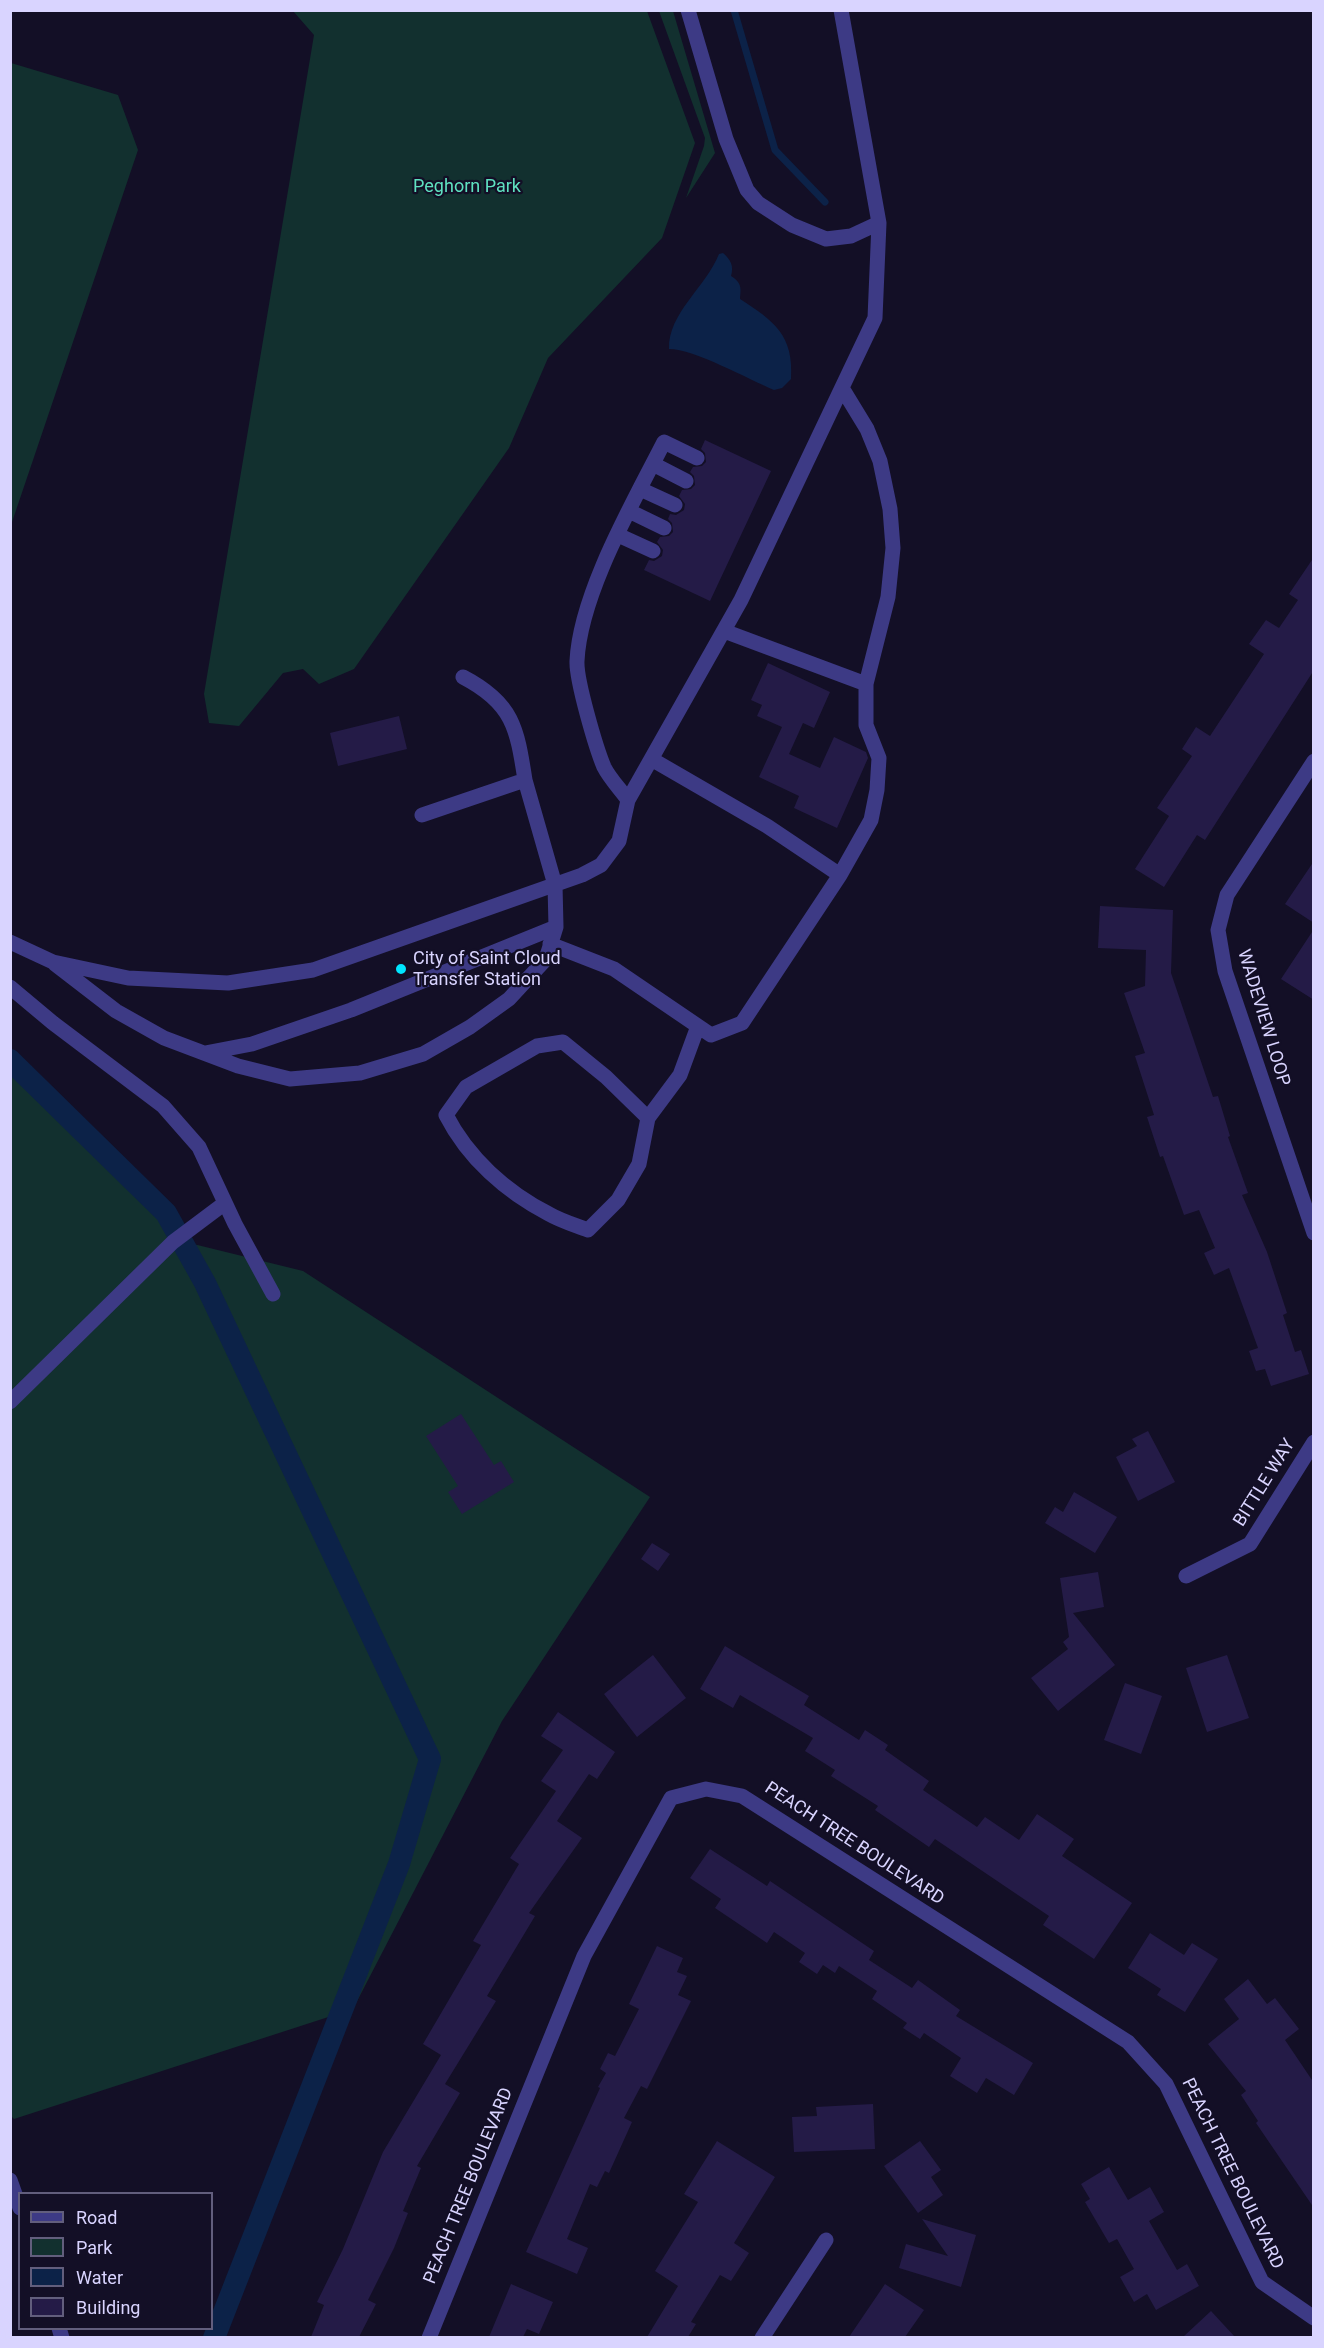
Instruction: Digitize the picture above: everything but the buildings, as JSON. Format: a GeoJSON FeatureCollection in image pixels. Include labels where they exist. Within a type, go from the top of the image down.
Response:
{"type":"FeatureCollection","features":[{"type":"Feature","properties":{"kind":"street"},"geometry":{"type":"LineString","coordinates":[[688,10],[726,139],[747,190],[758,203],[792,225],[826,239],[851,236],[879,223]]}},
{"type":"Feature","properties":{"kind":"street"},"geometry":{"type":"LineString","coordinates":[[47,960],[128,978],[228,983],[302,972],[555,885],[601,865],[619,841],[628,800],[653,760],[741,600],[875,318],[879,223],[841,10]]}},
{"type":"Feature","properties":{"kind":"street"},"geometry":{"type":"LineString","coordinates":[[550,944],[615,969],[711,1035],[742,1023],[840,875],[871,820],[878,790],[879,758],[866,724],[866,684],[888,597],[893,548],[890,509],[880,460],[867,429],[842,387]]}},
{"type":"Feature","properties":{"kind":"street"},"geometry":{"type":"LineString","coordinates":[[628,800],[605,768],[581,689],[576,663],[582,626],[607,558],[664,442],[697,458]]}},
{"type":"Feature","properties":{"kind":"street"},"geometry":{"type":"LineString","coordinates":[[653,464],[686,481]]}},
{"type":"Feature","properties":{"kind":"street"},"geometry":{"type":"LineString","coordinates":[[640,489],[675,505]]}},
{"type":"Feature","properties":{"kind":"street"},"geometry":{"type":"LineString","coordinates":[[629,511],[664,528]]}},
{"type":"Feature","properties":{"kind":"street"},"geometry":{"type":"LineString","coordinates":[[618,535],[653,551]]}},
{"type":"Feature","properties":{"kind":"street"},"geometry":{"type":"LineString","coordinates":[[724,631],[866,684]]}},
{"type":"Feature","properties":{"kind":"street"},"geometry":{"type":"LineString","coordinates":[[10,942],[47,960],[116,1011],[164,1038],[238,1066],[290,1079],[360,1073],[423,1054],[470,1027],[509,999],[546,959],[556,927],[555,885],[525,780],[519,736],[504,710],[486,689],[463,677]]}},
{"type":"Feature","properties":{"kind":"street"},"geometry":{"type":"LineString","coordinates":[[653,760],[767,826],[840,875]]}},
{"type":"Feature","properties":{"kind":"street","name":"WADEVIEW LOOP"},"geometry":{"type":"LineString","coordinates":[[1314,761],[1227,895],[1218,930],[1225,971],[1314,1233]]}},
{"type":"Feature","properties":{"kind":"street"},"geometry":{"type":"LineString","coordinates":[[422,815],[525,780]]}},
{"type":"Feature","properties":{"kind":"street"},"geometry":{"type":"LineString","coordinates":[[205,1053],[252,1044],[351,1010],[556,927]]}},
{"type":"Feature","properties":{"kind":"street"},"geometry":{"type":"LineString","coordinates":[[10,987],[163,1106],[199,1147],[225,1203],[273,1294]]}},
{"type":"Feature","properties":{"kind":"street"},"geometry":{"type":"LineString","coordinates":[[648,1118],[606,1077],[563,1042],[537,1046],[466,1088],[446,1115],[456,1133],[491,1175],[549,1214],[588,1230],[618,1200],[639,1164],[648,1118],[680,1075],[698,1026]]}},
{"type":"Feature","properties":{"kind":"street"},"geometry":{"type":"LineString","coordinates":[[10,1401],[173,1242],[225,1203]]}},
{"type":"Feature","properties":{"kind":"street","name":"BITTLE WAY"},"geometry":{"type":"LineString","coordinates":[[1186,1576],[1250,1544],[1314,1442]]}},
{"type":"Feature","properties":{"kind":"street","name":"PEACH TREE BOULEVARD"},"geometry":{"type":"LineString","coordinates":[[429,2337],[584,1956],[671,1798],[706,1789],[742,1796],[1128,2042],[1167,2084],[1262,2282],[1314,2318]]}},
{"type":"Feature","properties":{"kind":"street"},"geometry":{"type":"LineString","coordinates":[[10,2180],[18,2202]]}},
{"type":"Feature","properties":{"kind":"street"},"geometry":{"type":"LineString","coordinates":[[762,2337],[826,2240]]}},
{"type":"Feature","properties":{"kind":"green space","name":"Peghorn Park"},"geometry":{"type":"Polygon","coordinates":[[[293,11],[647,11],[695,143],[662,238],[548,358],[509,448],[354,669],[319,684],[303,669],[283,673],[239,726],[209,723],[204,694],[314,35],[293,11]]]}},
{"type":"Feature","properties":{"kind":"green space"},"geometry":{"type":"Polygon","coordinates":[[[659,11],[673,11],[715,153],[686,198],[705,138],[659,11]]]}},
{"type":"Feature","properties":{"kind":"green space"},"geometry":{"type":"Polygon","coordinates":[[[11,63],[118,95],[138,150],[11,525],[11,63]]]}},
{"type":"Feature","properties":{"kind":"green space"},"geometry":{"type":"Polygon","coordinates":[[[11,1073],[109,1147],[173,1239],[303,1271],[650,1497],[502,1721],[353,2009],[14,2119],[11,2116],[11,1073]]]}},
{"type":"Feature","properties":{"kind":"water"},"geometry":{"type":"Polygon","coordinates":[[[723,253],[731,263],[731,276],[740,286],[740,299],[772,322],[785,340],[791,364],[791,379],[782,388],[774,390],[706,359],[680,350],[669,349],[670,336],[681,312],[706,278],[719,254],[723,253]]]}},
{"type":"Feature","properties":{"kind":"waterway"},"geometry":{"type":"LineString","coordinates":[[734,10],[775,150],[825,202]]}},
{"type":"Feature","properties":{"kind":"waterway"},"geometry":{"type":"LineString","coordinates":[[10,1060],[166,1213],[205,1283],[430,1759],[399,1864],[214,2338]]}},
{"type":"Feature","properties":{"kind":"place","name":"City of Saint Cloud Transfer Station"},"geometry":{"type":"Point","coordinates":[401,969]}}]}
